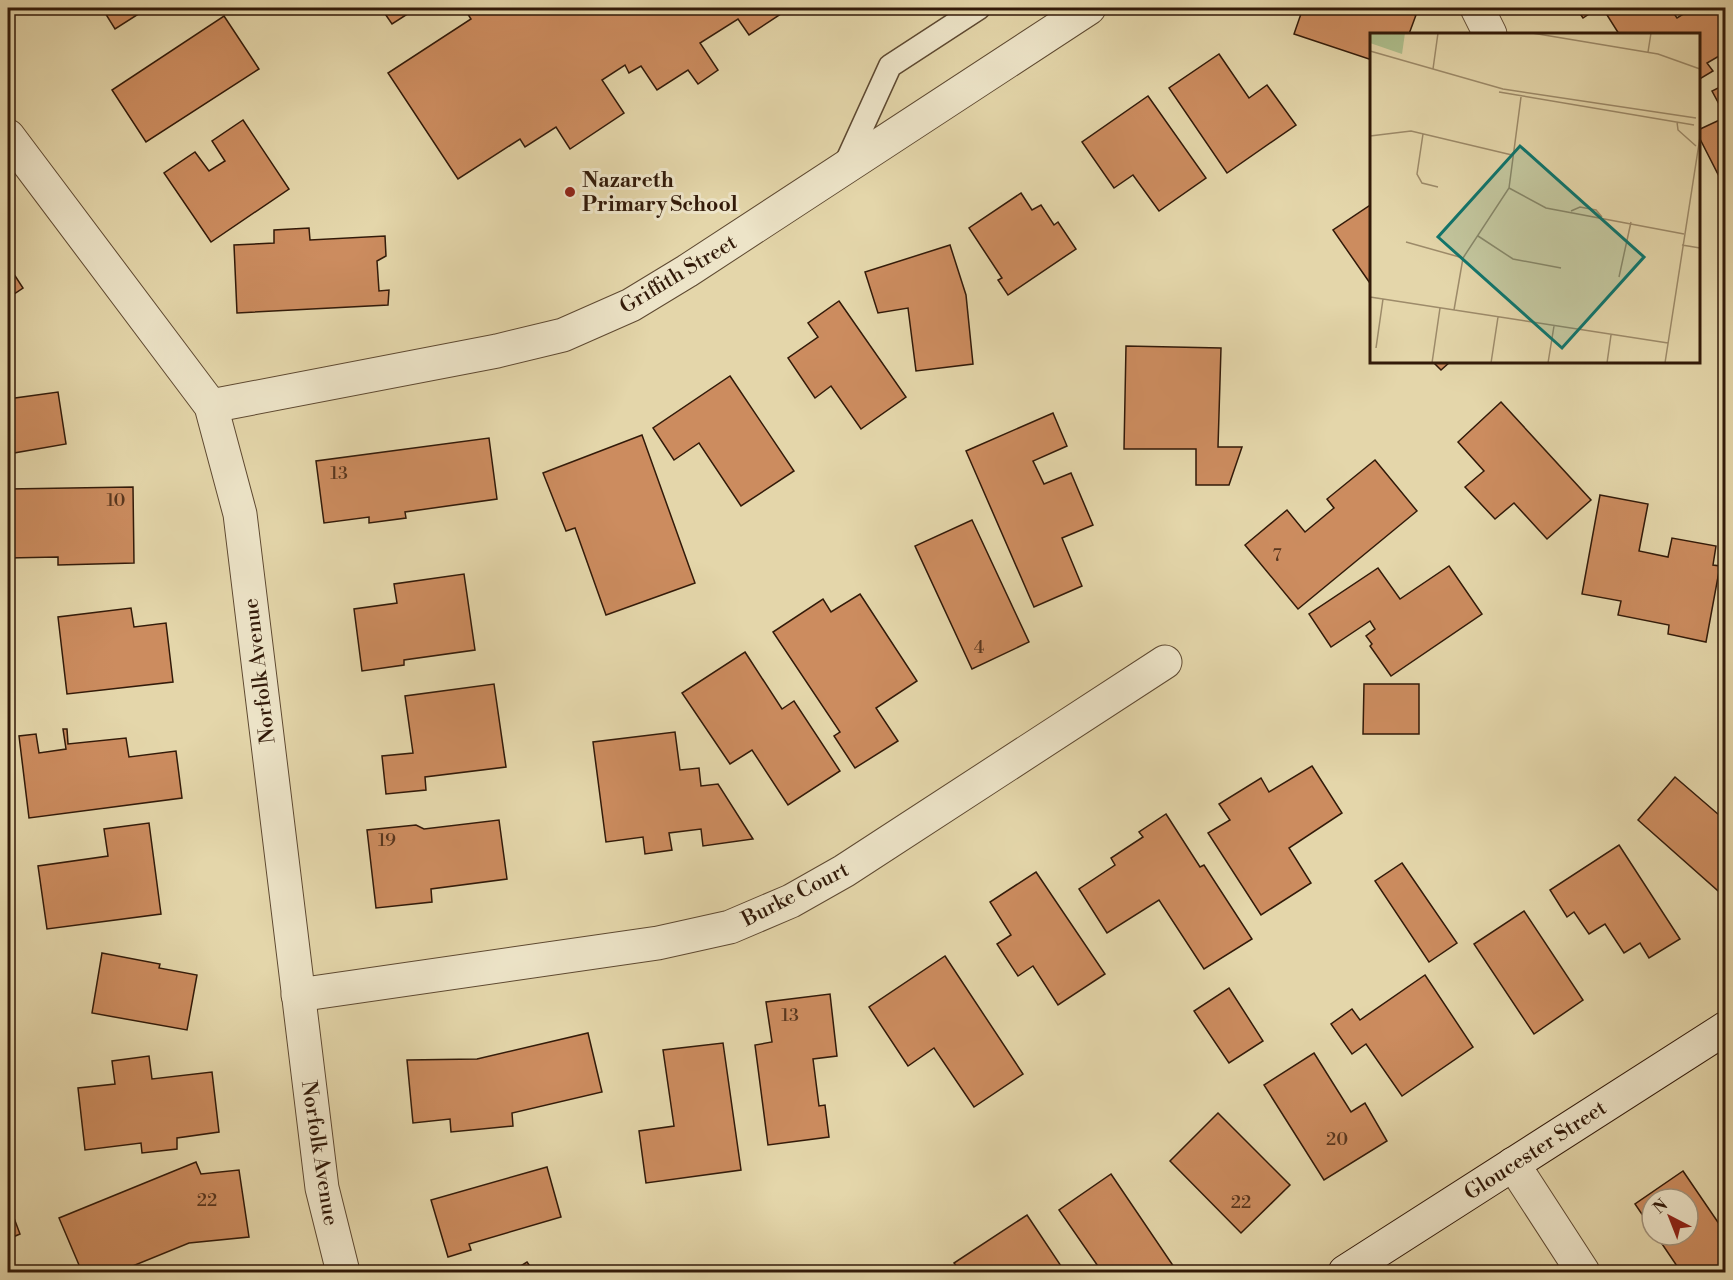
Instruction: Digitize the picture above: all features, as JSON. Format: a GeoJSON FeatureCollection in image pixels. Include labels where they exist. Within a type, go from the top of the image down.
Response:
{"type":"FeatureCollection","features":[{"type":"Feature","properties":{"kind":"street","name":"Griffith Street"},"geometry":{"type":"LineString","coordinates":[[211,406],[497,351],[563,335],[631,305],[678,277],[1089,8]]}},
{"type":"Feature","properties":{"kind":"street"},"geometry":{"type":"LineString","coordinates":[[1477,8],[1490,33]]}},
{"type":"Feature","properties":{"kind":"street","name":"Norfolk Avenue"},"geometry":{"type":"LineString","coordinates":[[8,136],[211,406],[240,514],[322,1188],[337,1271]]}},
{"type":"Feature","properties":{"kind":"street","name":"Burke Court"},"geometry":{"type":"LineString","coordinates":[[298,995],[658,943],[729,927],[791,901],[844,871],[1165,662]]}},
{"type":"Feature","properties":{"kind":"street","name":"Gloucester Street"},"geometry":{"type":"LineString","coordinates":[[1345,1272],[1725,1028]]}},
{"type":"Feature","properties":{"kind":"street"},"geometry":{"type":"LineString","coordinates":[[1513,1164],[1583,1272]]}},
{"type":"Feature","properties":{"kind":"lane"},"geometry":{"type":"LineString","coordinates":[[844,168],[890,66],[979,8]]}},
{"type":"Feature","properties":{"kind":"building"},"geometry":{"type":"Polygon","coordinates":[[[102,8],[148,8],[115,29],[102,8]]]}},
{"type":"Feature","properties":{"kind":"building"},"geometry":{"type":"Polygon","coordinates":[[[381,8],[417,8],[392,24],[381,8]]]}},
{"type":"Feature","properties":{"kind":"building"},"geometry":{"type":"Polygon","coordinates":[[[464,8],[790,8],[749,35],[738,19],[700,43],[718,70],[698,84],[688,70],[657,90],[641,66],[629,73],[625,65],[602,80],[624,113],[570,149],[556,127],[525,147],[520,139],[458,179],[388,73],[471,19],[464,8]]]}},
{"type":"Feature","properties":{"kind":"building"},"geometry":{"type":"Polygon","coordinates":[[[1303,8],[1393,8],[1416,15],[1409,33],[1370,33],[1370,59],[1294,34],[1303,8]]]}},
{"type":"Feature","properties":{"kind":"building"},"geometry":{"type":"Polygon","coordinates":[[[1576,8],[1598,8],[1583,18],[1576,8]]]}},
{"type":"Feature","properties":{"kind":"building"},"geometry":{"type":"Polygon","coordinates":[[[1618,8],[1670,8],[1677,18],[1693,8],[1726,8],[1726,52],[1707,63],[1713,71],[1700,79],[1700,33],[1618,33],[1607,15],[1618,8]]]}},
{"type":"Feature","properties":{"kind":"building"},"geometry":{"type":"Polygon","coordinates":[[[224,16],[259,69],[146,142],[112,90],[224,16]]]}},
{"type":"Feature","properties":{"kind":"building"},"geometry":{"type":"Polygon","coordinates":[[[1219,54],[1249,98],[1267,85],[1296,125],[1227,173],[1169,88],[1219,54]]]}},
{"type":"Feature","properties":{"kind":"building"},"geometry":{"type":"Polygon","coordinates":[[[1726,84],[1726,117],[1712,91],[1726,84]]]}},
{"type":"Feature","properties":{"kind":"building"},"geometry":{"type":"Polygon","coordinates":[[[1148,96],[1206,178],[1159,211],[1133,175],[1114,188],[1082,142],[1148,96]]]}},
{"type":"Feature","properties":{"kind":"building"},"geometry":{"type":"Polygon","coordinates":[[[1726,117],[1726,188],[1700,139],[1700,129],[1726,117]]]}},
{"type":"Feature","properties":{"kind":"building"},"geometry":{"type":"Polygon","coordinates":[[[243,120],[289,189],[211,242],[164,173],[195,152],[209,171],[225,161],[212,141],[243,120]]]}},
{"type":"Feature","properties":{"kind":"building"},"geometry":{"type":"Polygon","coordinates":[[[1021,193],[1032,210],[1041,205],[1054,225],[1058,222],[1076,249],[1008,295],[998,280],[1002,278],[969,228],[1021,193]]]}},
{"type":"Feature","properties":{"kind":"building"},"geometry":{"type":"Polygon","coordinates":[[[1370,205],[1370,283],[1333,230],[1370,205]]]}},
{"type":"Feature","properties":{"kind":"building"},"geometry":{"type":"Polygon","coordinates":[[[309,228],[310,240],[385,236],[386,256],[377,261],[379,291],[389,290],[388,305],[237,313],[234,245],[274,243],[274,230],[309,228]]]}},
{"type":"Feature","properties":{"kind":"building"},"geometry":{"type":"Polygon","coordinates":[[[950,245],[966,295],[973,364],[916,371],[908,308],[878,313],[865,272],[950,245]]]}},
{"type":"Feature","properties":{"kind":"building"},"geometry":{"type":"Polygon","coordinates":[[[8,265],[23,288],[8,298],[8,265]]]}},
{"type":"Feature","properties":{"kind":"building"},"geometry":{"type":"Polygon","coordinates":[[[839,301],[906,397],[861,429],[831,386],[815,398],[788,358],[818,337],[808,323],[839,301]]]}},
{"type":"Feature","properties":{"kind":"building"},"geometry":{"type":"Polygon","coordinates":[[[1126,346],[1221,348],[1218,447],[1242,447],[1229,485],[1196,485],[1196,449],[1124,449],[1126,346]]]}},
{"type":"Feature","properties":{"kind":"building"},"geometry":{"type":"Polygon","coordinates":[[[1434,363],[1449,363],[1441,370],[1434,363]]]}},
{"type":"Feature","properties":{"kind":"building"},"geometry":{"type":"Polygon","coordinates":[[[730,376],[794,471],[741,506],[699,443],[674,460],[653,428],[730,376]]]}},
{"type":"Feature","properties":{"kind":"building"},"geometry":{"type":"Polygon","coordinates":[[[58,392],[66,444],[8,454],[8,399],[58,392]]]}},
{"type":"Feature","properties":{"kind":"building"},"geometry":{"type":"Polygon","coordinates":[[[1501,402],[1591,500],[1547,539],[1514,503],[1495,519],[1465,487],[1484,471],[1458,442],[1501,402]]]}},
{"type":"Feature","properties":{"kind":"building"},"geometry":{"type":"Polygon","coordinates":[[[1053,413],[1067,446],[1033,461],[1044,484],[1071,473],[1093,525],[1062,538],[1082,586],[1034,607],[966,451],[1053,413]]]}},
{"type":"Feature","properties":{"kind":"building"},"geometry":{"type":"Polygon","coordinates":[[[642,435],[695,583],[606,615],[575,528],[566,531],[543,473],[642,435]]]}},
{"type":"Feature","properties":{"kind":"building"},"geometry":{"type":"Polygon","coordinates":[[[489,438],[497,499],[405,512],[406,518],[369,523],[369,517],[324,523],[316,461],[489,438]]]}},
{"type":"Feature","properties":{"kind":"building"},"geometry":{"type":"Polygon","coordinates":[[[1375,460],[1417,511],[1298,609],[1245,545],[1287,510],[1305,532],[1334,508],[1327,499],[1375,460]]]}},
{"type":"Feature","properties":{"kind":"building"},"geometry":{"type":"Polygon","coordinates":[[[133,487],[134,563],[58,565],[58,557],[8,558],[8,489],[133,487]]]}},
{"type":"Feature","properties":{"kind":"building"},"geometry":{"type":"Polygon","coordinates":[[[1600,495],[1648,504],[1639,551],[1668,557],[1672,538],[1716,546],[1713,565],[1720,566],[1706,642],[1668,634],[1669,625],[1618,615],[1621,601],[1582,594],[1600,495]]]}},
{"type":"Feature","properties":{"kind":"building"},"geometry":{"type":"Polygon","coordinates":[[[972,520],[1029,642],[972,669],[915,546],[972,520]]]}},
{"type":"Feature","properties":{"kind":"building"},"geometry":{"type":"Polygon","coordinates":[[[1449,566],[1482,614],[1391,676],[1370,646],[1372,644],[1366,636],[1375,629],[1370,621],[1331,647],[1309,614],[1378,568],[1400,599],[1449,566]]]}},
{"type":"Feature","properties":{"kind":"building"},"geometry":{"type":"Polygon","coordinates":[[[464,574],[475,650],[404,660],[404,665],[362,671],[354,609],[397,603],[394,584],[464,574]]]}},
{"type":"Feature","properties":{"kind":"building"},"geometry":{"type":"Polygon","coordinates":[[[860,594],[917,681],[876,708],[898,741],[855,768],[834,736],[840,732],[773,632],[823,599],[831,612],[860,594]]]}},
{"type":"Feature","properties":{"kind":"building"},"geometry":{"type":"Polygon","coordinates":[[[131,608],[134,627],[166,623],[173,682],[67,694],[58,617],[131,608]]]}},
{"type":"Feature","properties":{"kind":"building"},"geometry":{"type":"Polygon","coordinates":[[[745,652],[782,709],[794,701],[840,771],[788,805],[752,750],[730,764],[682,693],[745,652]]]}},
{"type":"Feature","properties":{"kind":"building"},"geometry":{"type":"Polygon","coordinates":[[[494,684],[506,767],[425,777],[426,790],[386,794],[382,756],[413,753],[405,696],[494,684]]]}},
{"type":"Feature","properties":{"kind":"building"},"geometry":{"type":"Polygon","coordinates":[[[1364,684],[1419,684],[1419,734],[1363,734],[1364,684]]]}},
{"type":"Feature","properties":{"kind":"building"},"geometry":{"type":"Polygon","coordinates":[[[63,729],[67,729],[68,744],[126,738],[129,757],[176,751],[182,798],[29,818],[19,736],[36,734],[39,753],[66,749],[63,729]]]}},
{"type":"Feature","properties":{"kind":"building"},"geometry":{"type":"Polygon","coordinates":[[[675,732],[680,770],[699,768],[701,786],[718,784],[753,839],[703,846],[701,829],[669,833],[672,850],[645,854],[643,837],[606,842],[593,742],[675,732]]]}},
{"type":"Feature","properties":{"kind":"building"},"geometry":{"type":"Polygon","coordinates":[[[1312,766],[1342,813],[1289,848],[1311,883],[1261,915],[1208,833],[1230,820],[1219,804],[1261,778],[1269,792],[1312,766]]]}},
{"type":"Feature","properties":{"kind":"building"},"geometry":{"type":"Polygon","coordinates":[[[1675,777],[1726,821],[1725,897],[1638,820],[1675,777]]]}},
{"type":"Feature","properties":{"kind":"building"},"geometry":{"type":"Polygon","coordinates":[[[1166,814],[1200,867],[1204,865],[1252,939],[1204,969],[1159,900],[1107,933],[1079,889],[1115,865],[1111,858],[1143,837],[1139,832],[1166,814]]]}},
{"type":"Feature","properties":{"kind":"building"},"geometry":{"type":"Polygon","coordinates":[[[499,820],[507,879],[431,889],[432,902],[376,908],[367,830],[416,825],[424,829],[499,820]]]}},
{"type":"Feature","properties":{"kind":"building"},"geometry":{"type":"Polygon","coordinates":[[[149,823],[161,914],[47,929],[38,866],[108,856],[104,829],[149,823]]]}},
{"type":"Feature","properties":{"kind":"building"},"geometry":{"type":"Polygon","coordinates":[[[1619,845],[1680,939],[1649,958],[1640,943],[1624,953],[1605,924],[1589,934],[1574,912],[1567,917],[1550,890],[1619,845]]]}},
{"type":"Feature","properties":{"kind":"building"},"geometry":{"type":"Polygon","coordinates":[[[1402,863],[1457,943],[1429,962],[1375,881],[1402,863]]]}},
{"type":"Feature","properties":{"kind":"building"},"geometry":{"type":"Polygon","coordinates":[[[1036,872],[1105,974],[1058,1005],[1033,966],[1018,976],[997,944],[1011,935],[990,902],[1036,872]]]}},
{"type":"Feature","properties":{"kind":"building"},"geometry":{"type":"Polygon","coordinates":[[[1524,911],[1583,1000],[1534,1034],[1474,944],[1524,911]]]}},
{"type":"Feature","properties":{"kind":"building"},"geometry":{"type":"Polygon","coordinates":[[[102,953],[160,964],[159,968],[197,975],[187,1030],[92,1013],[102,953]]]}},
{"type":"Feature","properties":{"kind":"building"},"geometry":{"type":"Polygon","coordinates":[[[945,956],[1023,1074],[974,1107],[934,1048],[908,1066],[869,1007],[945,956]]]}},
{"type":"Feature","properties":{"kind":"building"},"geometry":{"type":"Polygon","coordinates":[[[1425,975],[1473,1047],[1402,1096],[1366,1044],[1352,1054],[1331,1024],[1352,1009],[1360,1020],[1425,975]]]}},
{"type":"Feature","properties":{"kind":"building"},"geometry":{"type":"Polygon","coordinates":[[[1229,988],[1263,1041],[1229,1063],[1194,1011],[1229,988]]]}},
{"type":"Feature","properties":{"kind":"building"},"geometry":{"type":"Polygon","coordinates":[[[830,994],[837,1056],[813,1059],[819,1106],[825,1105],[829,1137],[768,1145],[755,1045],[772,1042],[766,1002],[830,994]]]}},
{"type":"Feature","properties":{"kind":"building"},"geometry":{"type":"Polygon","coordinates":[[[588,1033],[602,1092],[512,1113],[513,1126],[451,1132],[450,1119],[413,1123],[407,1060],[477,1059],[588,1033]]]}},
{"type":"Feature","properties":{"kind":"building"},"geometry":{"type":"Polygon","coordinates":[[[723,1043],[741,1170],[646,1183],[639,1131],[674,1126],[663,1050],[723,1043]]]}},
{"type":"Feature","properties":{"kind":"building"},"geometry":{"type":"Polygon","coordinates":[[[1314,1053],[1351,1112],[1365,1103],[1387,1141],[1324,1180],[1264,1085],[1314,1053]]]}},
{"type":"Feature","properties":{"kind":"building"},"geometry":{"type":"Polygon","coordinates":[[[149,1056],[152,1079],[212,1072],[219,1132],[177,1138],[177,1149],[142,1153],[141,1143],[85,1150],[78,1088],[115,1084],[112,1061],[149,1056]]]}},
{"type":"Feature","properties":{"kind":"building"},"geometry":{"type":"Polygon","coordinates":[[[1218,1113],[1290,1185],[1241,1233],[1170,1161],[1218,1113]]]}},
{"type":"Feature","properties":{"kind":"building"},"geometry":{"type":"Polygon","coordinates":[[[196,1162],[201,1174],[239,1170],[249,1237],[189,1243],[118,1272],[82,1272],[59,1218],[196,1162]]]}},
{"type":"Feature","properties":{"kind":"building"},"geometry":{"type":"Polygon","coordinates":[[[547,1167],[561,1217],[469,1244],[471,1250],[448,1257],[431,1200],[547,1167]]]}},
{"type":"Feature","properties":{"kind":"building"},"geometry":{"type":"Polygon","coordinates":[[[1683,1171],[1694,1187],[1660,1187],[1683,1171]]]}},
{"type":"Feature","properties":{"kind":"building"},"geometry":{"type":"Polygon","coordinates":[[[1111,1174],[1174,1267],[1166,1272],[1102,1272],[1059,1210],[1111,1174]]]}},
{"type":"Feature","properties":{"kind":"building"},"geometry":{"type":"Polygon","coordinates":[[[1700,1196],[1726,1234],[1726,1272],[1681,1272],[1664,1247],[1700,1247],[1700,1196]]]}},
{"type":"Feature","properties":{"kind":"building"},"geometry":{"type":"Polygon","coordinates":[[[1640,1201],[1640,1211],[1635,1204],[1640,1201]]]}},
{"type":"Feature","properties":{"kind":"building"},"geometry":{"type":"Polygon","coordinates":[[[8,1202],[20,1234],[8,1239],[8,1202]]]}},
{"type":"Feature","properties":{"kind":"building"},"geometry":{"type":"Polygon","coordinates":[[[1027,1215],[1065,1272],[961,1272],[954,1263],[1027,1215]]]}},
{"type":"Feature","properties":{"kind":"building"},"geometry":{"type":"Polygon","coordinates":[[[527,1262],[534,1272],[511,1272],[527,1262]]]}},
{"type":"Feature","properties":{"kind":"place","name":"Nazareth Primary School"},"geometry":{"type":"Point","coordinates":[570,192]}}]}
